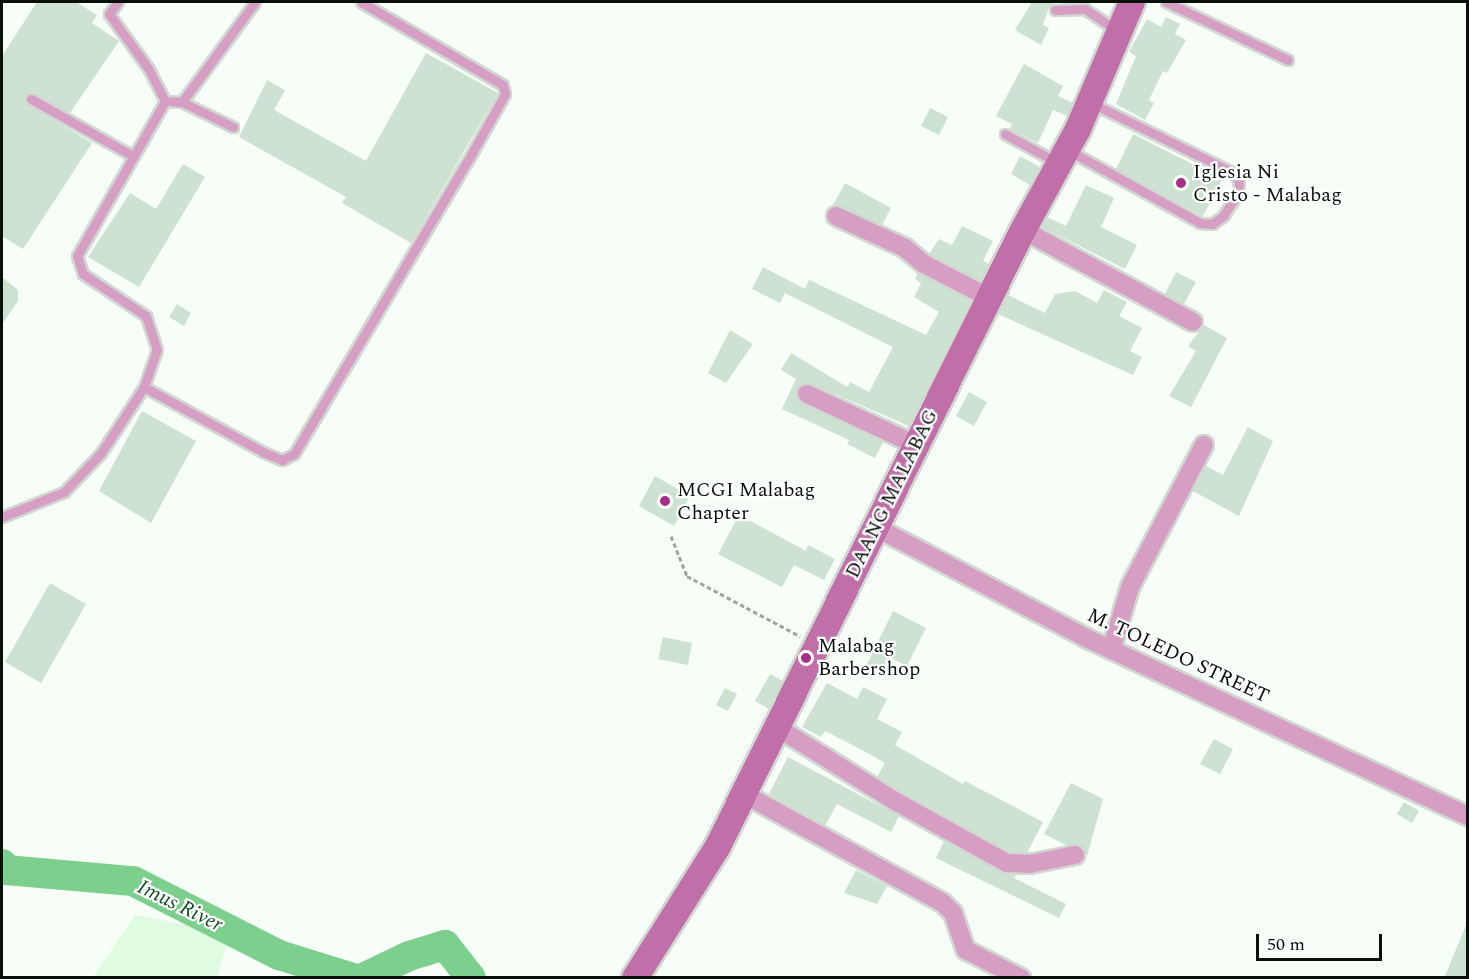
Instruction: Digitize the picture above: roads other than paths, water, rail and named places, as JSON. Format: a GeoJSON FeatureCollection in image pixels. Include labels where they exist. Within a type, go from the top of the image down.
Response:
{"type":"FeatureCollection","features":[{"type":"Feature","properties":{"kind":"street","name":"DAANG MALABAG"},"geometry":{"type":"LineString","coordinates":[[635,978],[717,848],[1023,230],[1064,157],[1132,2]]}},
{"type":"Feature","properties":{"kind":"street"},"geometry":{"type":"LineString","coordinates":[[836,216],[905,248],[924,264],[990,298]]}},
{"type":"Feature","properties":{"kind":"street"},"geometry":{"type":"LineString","coordinates":[[1023,230],[1193,322]]}},
{"type":"Feature","properties":{"kind":"street"},"geometry":{"type":"LineString","coordinates":[[807,394],[916,445]]}},
{"type":"Feature","properties":{"kind":"street"},"geometry":{"type":"LineString","coordinates":[[1111,650],[1130,587],[1204,445]]}},
{"type":"Feature","properties":{"kind":"street","name":"M. TOLEDO STREET"},"geometry":{"type":"LineString","coordinates":[[875,527],[1004,598],[1467,816]]}},
{"type":"Feature","properties":{"kind":"street"},"geometry":{"type":"LineString","coordinates":[[778,728],[895,801],[1007,863],[1030,864],[1075,855]]}},
{"type":"Feature","properties":{"kind":"street"},"geometry":{"type":"LineString","coordinates":[[744,794],[943,903],[953,913],[966,950],[1021,978]]}},
{"type":"Feature","properties":{"kind":"lane"},"geometry":{"type":"LineString","coordinates":[[118,2],[109,14],[148,68],[165,101]]}},
{"type":"Feature","properties":{"kind":"lane"},"geometry":{"type":"LineString","coordinates":[[182,102],[255,2]]}},
{"type":"Feature","properties":{"kind":"lane"},"geometry":{"type":"LineString","coordinates":[[144,387],[263,452],[282,460],[294,454],[467,162],[505,94],[503,85],[361,2]]}},
{"type":"Feature","properties":{"kind":"lane"},"geometry":{"type":"LineString","coordinates":[[1166,2],[1288,60]]}},
{"type":"Feature","properties":{"kind":"lane"},"geometry":{"type":"LineString","coordinates":[[1055,10],[1085,9],[1120,33]]}},
{"type":"Feature","properties":{"kind":"lane"},"geometry":{"type":"LineString","coordinates":[[32,99],[133,156]]}},
{"type":"Feature","properties":{"kind":"lane"},"geometry":{"type":"LineString","coordinates":[[165,101],[182,102],[233,127]]}},
{"type":"Feature","properties":{"kind":"lane"},"geometry":{"type":"LineString","coordinates":[[2,517],[64,492],[101,453],[144,387],[156,350],[146,316],[83,273],[77,256],[165,101]]}},
{"type":"Feature","properties":{"kind":"lane"},"geometry":{"type":"LineString","coordinates":[[1005,134],[1064,157],[1200,224],[1212,224],[1223,216],[1238,193],[1239,182],[1234,173],[1090,102]]}},
{"type":"Feature","properties":{"kind":"waterway","name":"Imus River"},"geometry":{"type":"LineString","coordinates":[[2,864],[6,870],[133,881],[279,955],[353,978]]}},
{"type":"Feature","properties":{"kind":"waterway","name":"Imus River"},"geometry":{"type":"LineString","coordinates":[[363,978],[409,956],[445,945],[471,978]]}},
{"type":"Feature","properties":{"kind":"place","name":"Iglesia Ni Cristo - Malabag"},"geometry":{"type":"Point","coordinates":[1181,183]}},
{"type":"Feature","properties":{"kind":"place","name":"MCGI Malabag Chapter"},"geometry":{"type":"Point","coordinates":[665,501]}},
{"type":"Feature","properties":{"kind":"place","name":"Malabag Barbershop"},"geometry":{"type":"Point","coordinates":[806,658]}}]}
